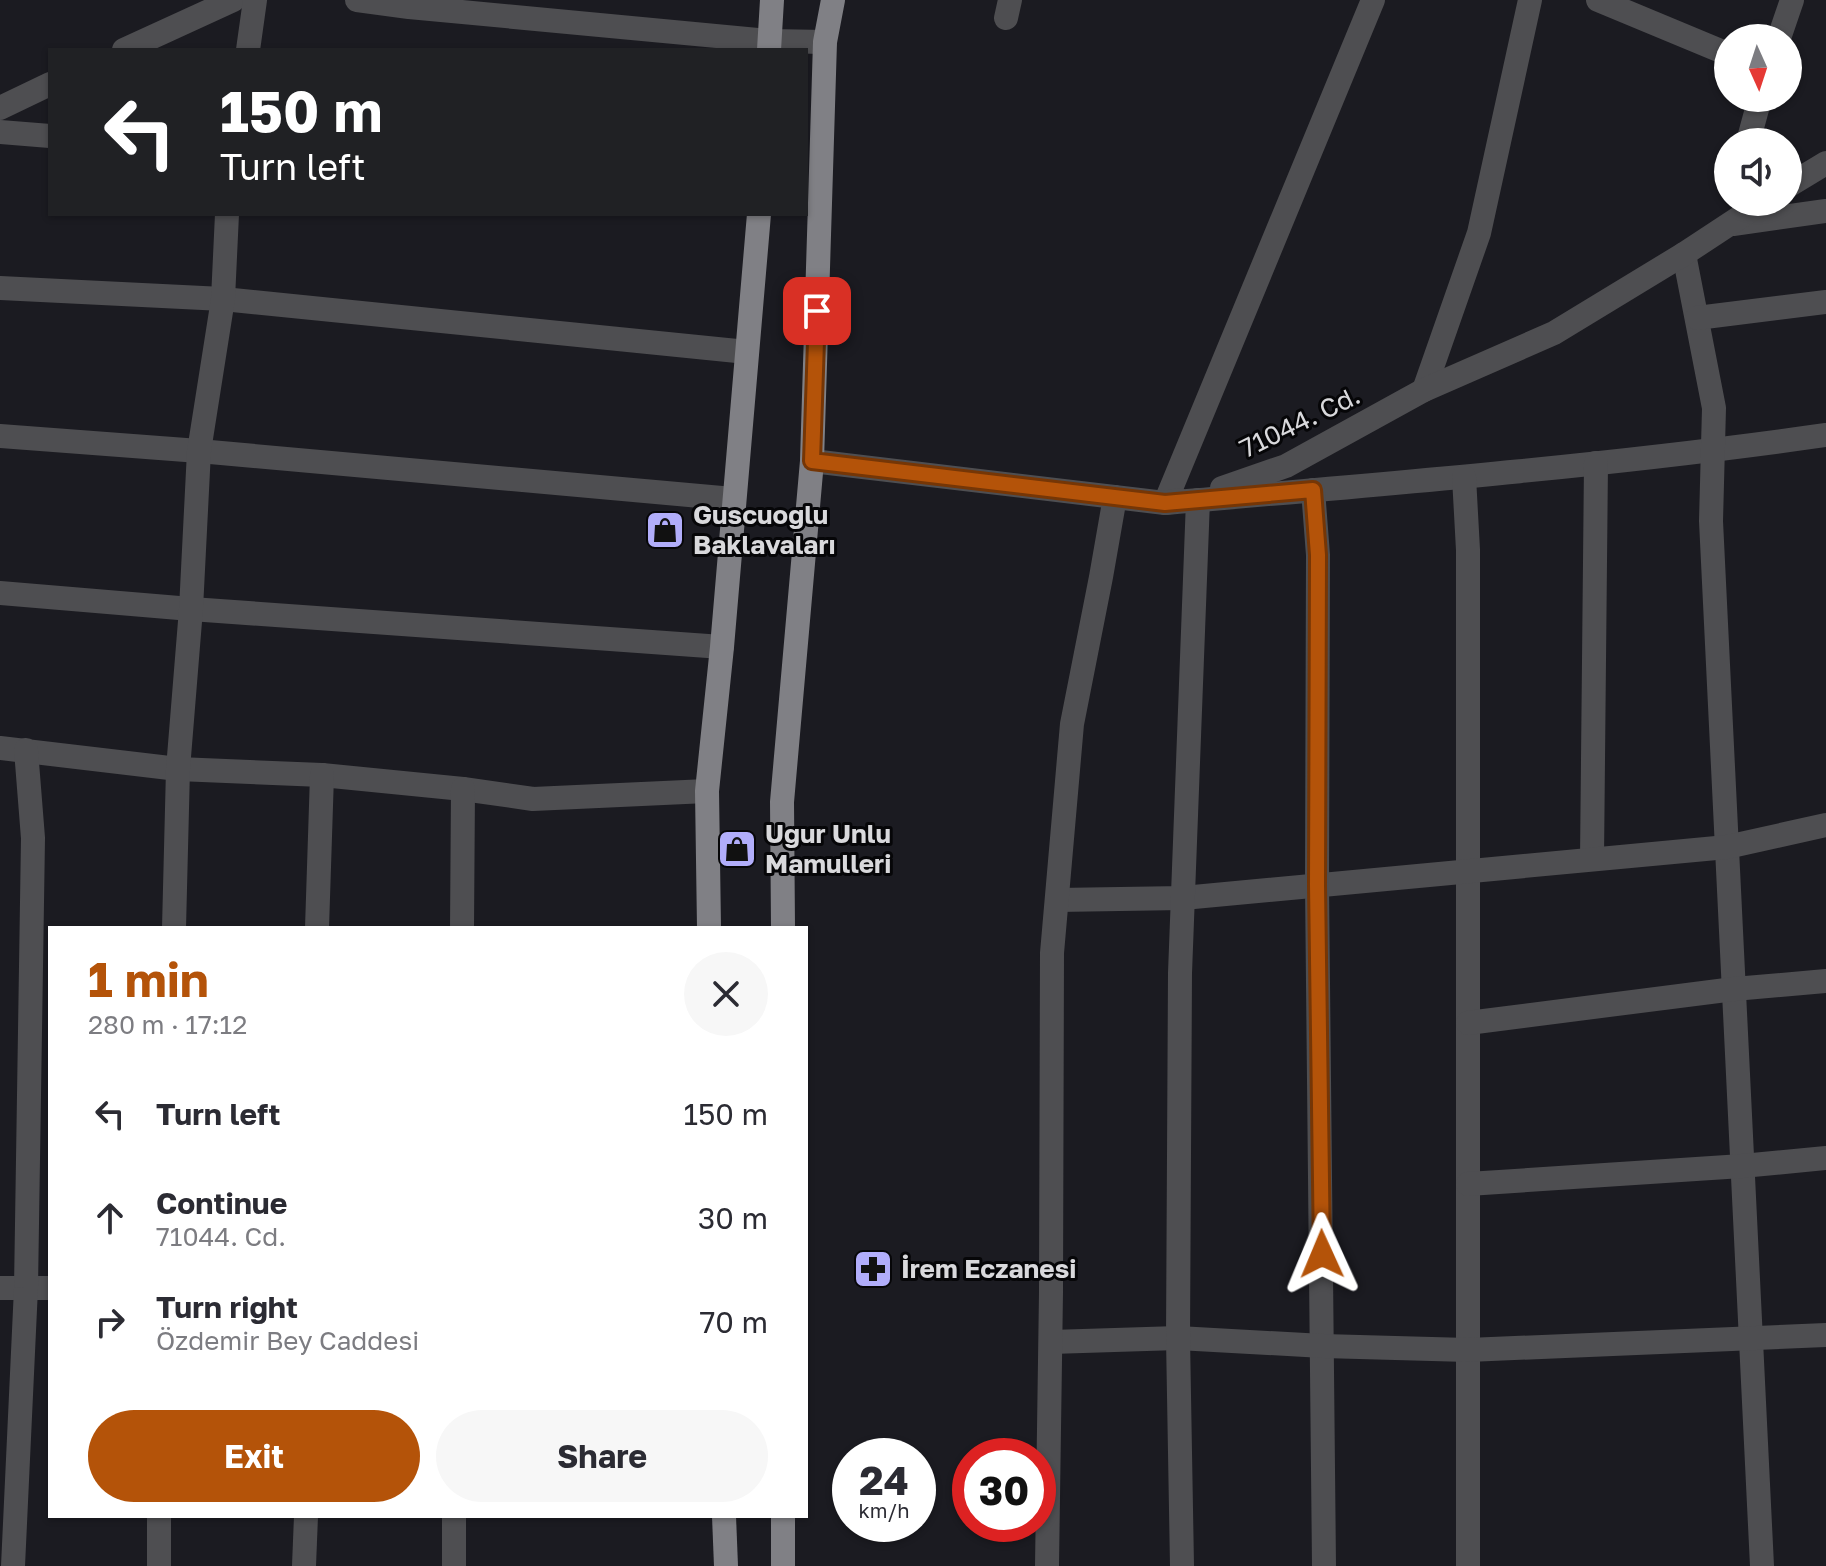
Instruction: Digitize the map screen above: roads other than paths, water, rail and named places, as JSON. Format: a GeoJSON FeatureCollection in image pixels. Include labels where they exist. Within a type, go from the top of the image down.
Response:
{"type":"FeatureCollection","features":[{"type":"Feature","properties":{"kind":"main road"},"geometry":{"type":"LineString","coordinates":[[769,45],[772,0]]}},
{"type":"Feature","properties":{"kind":"main road"},"geometry":{"type":"LineString","coordinates":[[783,926],[782,802],[812,461],[825,42],[833,0]]}},
{"type":"Feature","properties":{"kind":"main road"},"geometry":{"type":"LineString","coordinates":[[709,926],[707,791],[759,216]]}},
{"type":"Feature","properties":{"kind":"main road"},"geometry":{"type":"LineString","coordinates":[[724,1518],[726,1566]]}},
{"type":"Feature","properties":{"kind":"main road"},"geometry":{"type":"LineString","coordinates":[[783,1518],[783,1566]]}},
{"type":"Feature","properties":{"kind":"street"},"geometry":{"type":"LineString","coordinates":[[128,48],[233,0]]}},
{"type":"Feature","properties":{"kind":"street"},"geometry":{"type":"LineString","coordinates":[[248,48],[255,0]]}},
{"type":"Feature","properties":{"kind":"street"},"geometry":{"type":"LineString","coordinates":[[357,0],[769,45],[825,42]]}},
{"type":"Feature","properties":{"kind":"street"},"geometry":{"type":"LineString","coordinates":[[1373,0],[1165,503],[1464,477],[1713,451],[1826,435]]}},
{"type":"Feature","properties":{"kind":"street"},"geometry":{"type":"LineString","coordinates":[[1424,390],[1479,233],[1530,0]]}},
{"type":"Feature","properties":{"kind":"street"},"geometry":{"type":"LineString","coordinates":[[1598,0],[1652,10],[1714,46]]}},
{"type":"Feature","properties":{"kind":"street"},"geometry":{"type":"LineString","coordinates":[[1784,24],[1792,0]]}},
{"type":"Feature","properties":{"kind":"street"},"geometry":{"type":"LineString","coordinates":[[0,108],[48,85]]}},
{"type":"Feature","properties":{"kind":"street"},"geometry":{"type":"LineString","coordinates":[[0,132],[48,136]]}},
{"type":"Feature","properties":{"kind":"street"},"geometry":{"type":"LineString","coordinates":[[1802,178],[1826,163]]}},
{"type":"Feature","properties":{"kind":"street"},"geometry":{"type":"LineString","coordinates":[[1802,212],[1826,211]]}},
{"type":"Feature","properties":{"kind":"street"},"geometry":{"type":"LineString","coordinates":[[174,926],[178,769],[191,609],[199,451],[223,299],[227,216]]}},
{"type":"Feature","properties":{"kind":"street","name":"71044. Cd."},"geometry":{"type":"LineString","coordinates":[[812,461],[1165,503],[1233,485],[1286,466],[1424,390],[1554,333],[1684,254],[1726,216]]}},
{"type":"Feature","properties":{"kind":"street"},"geometry":{"type":"LineString","coordinates":[[1684,254],[1714,408],[1711,521],[1762,1566]]}},
{"type":"Feature","properties":{"kind":"street"},"geometry":{"type":"LineString","coordinates":[[0,288],[223,299],[747,352]]}},
{"type":"Feature","properties":{"kind":"street"},"geometry":{"type":"LineString","coordinates":[[1697,318],[1826,302]]}},
{"type":"Feature","properties":{"kind":"street"},"geometry":{"type":"LineString","coordinates":[[0,436],[733,499]]}},
{"type":"Feature","properties":{"kind":"street"},"geometry":{"type":"LineString","coordinates":[[1592,859],[1596,463]]}},
{"type":"Feature","properties":{"kind":"street"},"geometry":{"type":"LineString","coordinates":[[1464,477],[1468,550],[1468,1566]]}},
{"type":"Feature","properties":{"kind":"street"},"geometry":{"type":"LineString","coordinates":[[1313,490],[1318,555],[1317,885],[1324,1566]]}},
{"type":"Feature","properties":{"kind":"street"},"geometry":{"type":"LineString","coordinates":[[1047,1566],[1052,953],[1072,724],[1115,497]]}},
{"type":"Feature","properties":{"kind":"street"},"geometry":{"type":"LineString","coordinates":[[1182,1566],[1178,1338],[1180,973],[1198,500]]}},
{"type":"Feature","properties":{"kind":"street"},"geometry":{"type":"LineString","coordinates":[[0,593],[722,647]]}},
{"type":"Feature","properties":{"kind":"street"},"geometry":{"type":"LineString","coordinates":[[0,748],[178,769],[322,775],[533,799],[707,791]]}},
{"type":"Feature","properties":{"kind":"street"},"geometry":{"type":"LineString","coordinates":[[13,1566],[38,1288],[33,838],[26,750]]}},
{"type":"Feature","properties":{"kind":"street"},"geometry":{"type":"LineString","coordinates":[[317,926],[322,775]]}},
{"type":"Feature","properties":{"kind":"street"},"geometry":{"type":"LineString","coordinates":[[462,926],[463,789]]}},
{"type":"Feature","properties":{"kind":"street"},"geometry":{"type":"LineString","coordinates":[[1057,900],[1183,898],[1727,847],[1826,825]]}},
{"type":"Feature","properties":{"kind":"street"},"geometry":{"type":"LineString","coordinates":[[1468,1023],[1734,989],[1826,981]]}},
{"type":"Feature","properties":{"kind":"street"},"geometry":{"type":"LineString","coordinates":[[1468,1184],[1826,1158]]}},
{"type":"Feature","properties":{"kind":"street"},"geometry":{"type":"LineString","coordinates":[[0,1288],[38,1288]]}},
{"type":"Feature","properties":{"kind":"street"},"geometry":{"type":"LineString","coordinates":[[1051,1342],[1178,1338],[1468,1350],[1826,1335]]}},
{"type":"Feature","properties":{"kind":"street"},"geometry":{"type":"LineString","coordinates":[[159,1518],[159,1566]]}},
{"type":"Feature","properties":{"kind":"street"},"geometry":{"type":"LineString","coordinates":[[304,1566],[306,1518]]}},
{"type":"Feature","properties":{"kind":"street"},"geometry":{"type":"LineString","coordinates":[[454,1518],[454,1566]]}},
{"type":"Feature","properties":{"kind":"place","name":"Guscuoglu Baklavaları"},"geometry":{"type":"Point","coordinates":[665,530]}},
{"type":"Feature","properties":{"kind":"place","name":"Ugur Unlu Mamulleri"},"geometry":{"type":"Point","coordinates":[737,849]}},
{"type":"Feature","properties":{"kind":"place","name":"İrem Eczanesi"},"geometry":{"type":"Point","coordinates":[873,1269]}}]}
